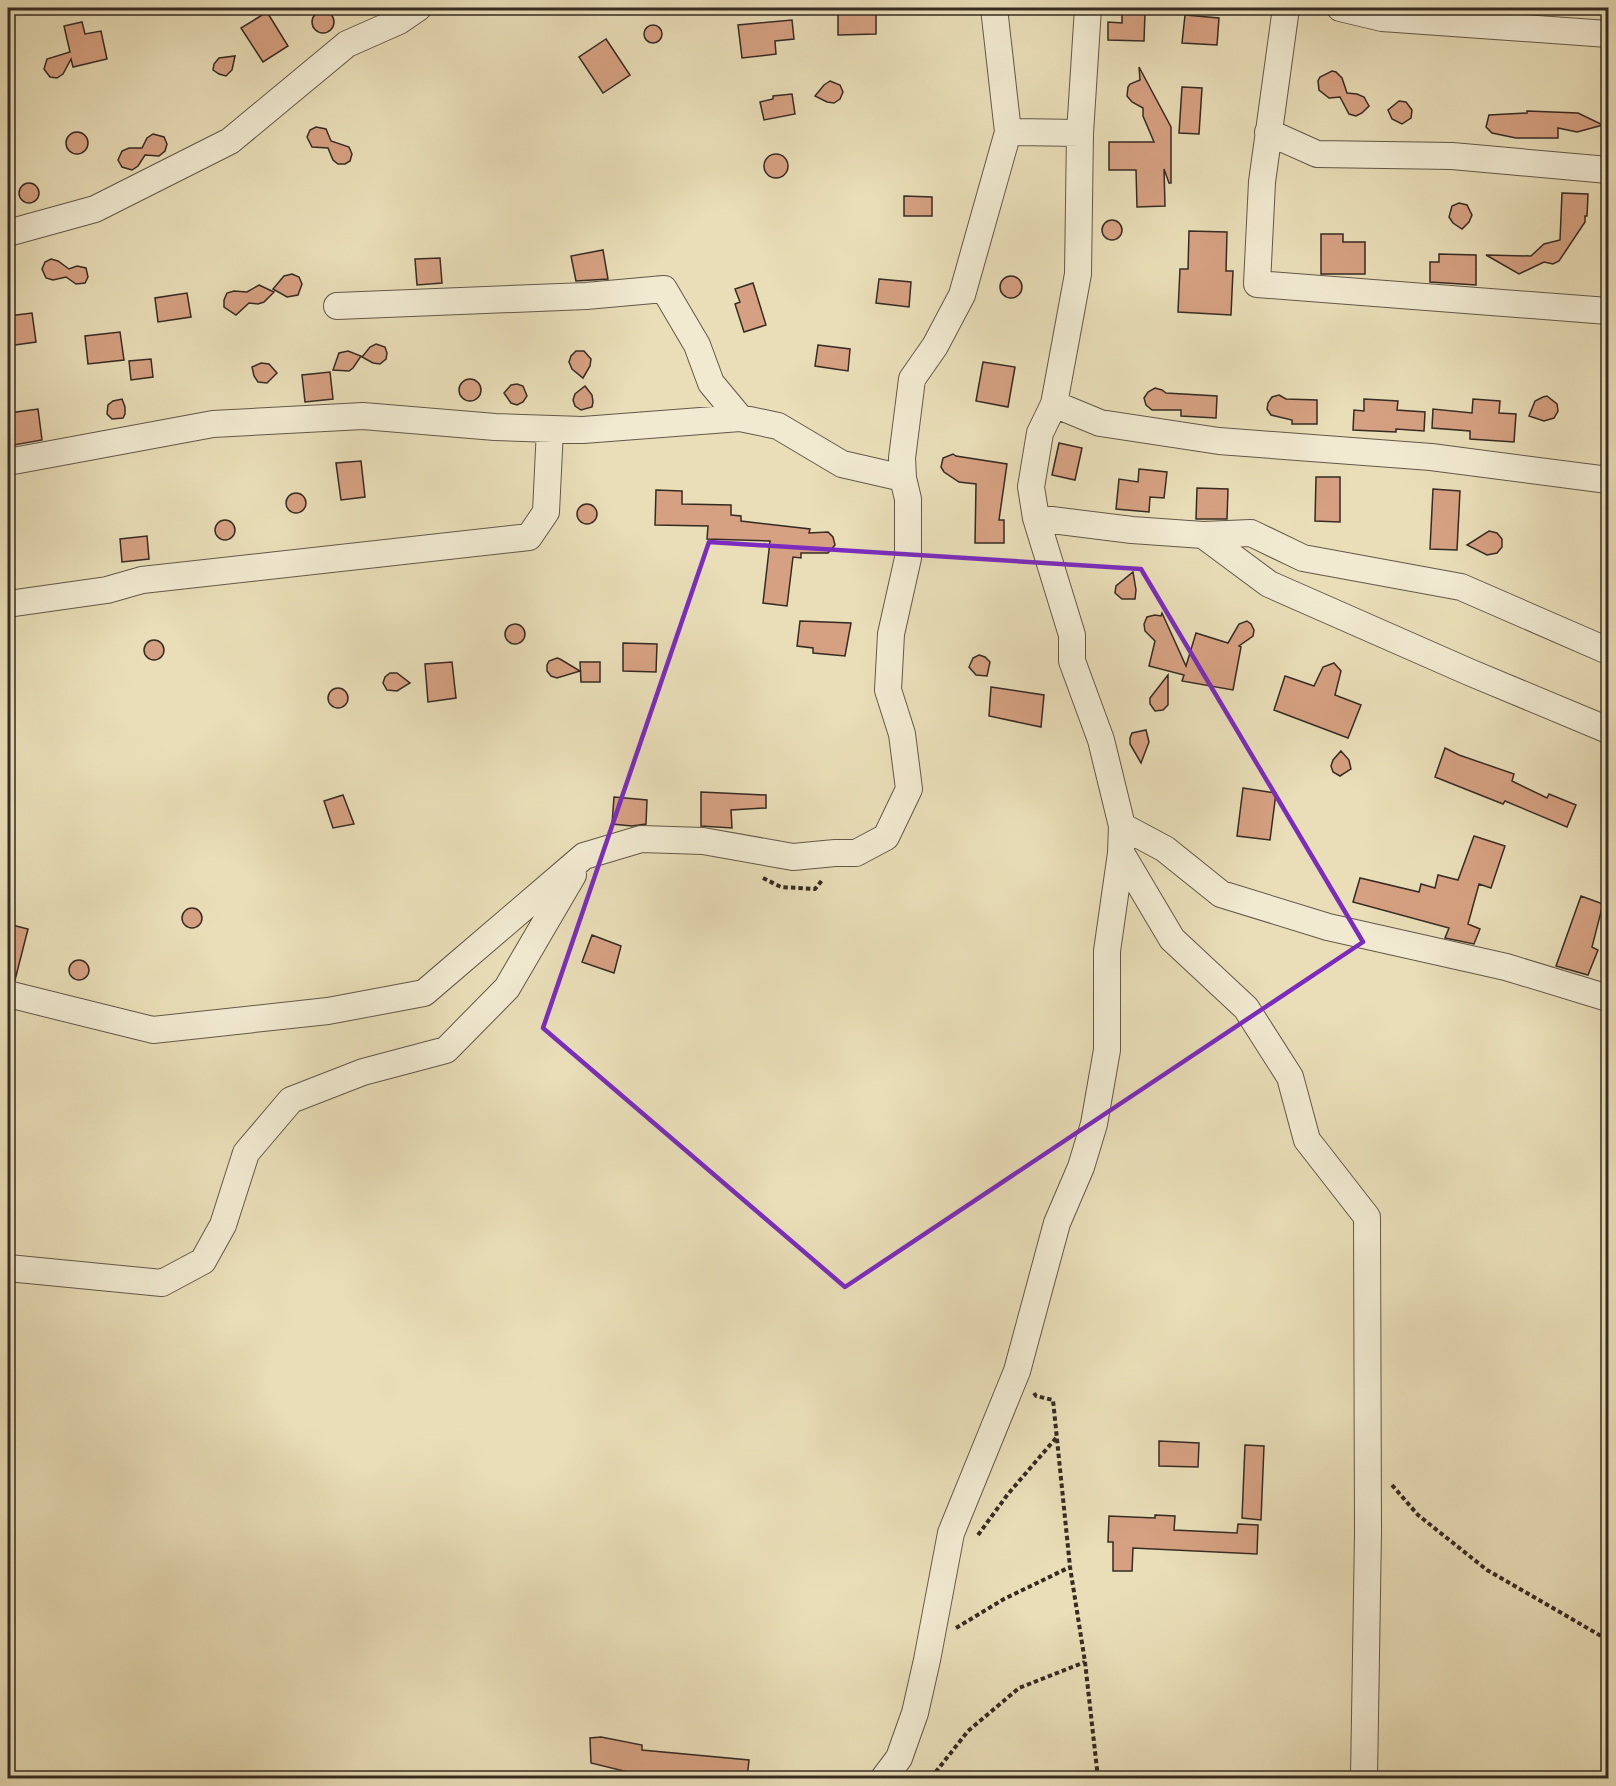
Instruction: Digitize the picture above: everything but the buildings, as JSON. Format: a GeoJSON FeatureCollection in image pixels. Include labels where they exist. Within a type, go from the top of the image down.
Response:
{"type":"FeatureCollection","features":[{"type":"Feature","properties":{"kind":"street"},"geometry":{"type":"LineString","coordinates":[[8,233],[96,208],[230,141],[347,44],[399,21],[418,8]]}},
{"type":"Feature","properties":{"kind":"street"},"geometry":{"type":"LineString","coordinates":[[8,994],[153,1030],[328,1011],[424,993],[584,856],[641,839],[703,841],[794,857],[856,853],[886,837],[909,789],[902,734],[888,690],[891,634],[908,558],[908,499],[903,478],[902,458],[912,379],[935,346],[962,295],[1008,132],[994,8]]}},
{"type":"Feature","properties":{"kind":"street"},"geometry":{"type":"LineString","coordinates":[[884,1779],[899,1758],[915,1713],[951,1533],[1017,1371],[1057,1223],[1081,1167],[1094,1124],[1107,1050],[1107,951],[1121,853],[1122,825],[1101,740],[1072,661],[1072,635],[1036,518],[1031,487],[1040,433],[1054,404],[1078,274],[1080,133],[1088,8]]}},
{"type":"Feature","properties":{"kind":"street"},"geometry":{"type":"LineString","coordinates":[[1286,8],[1262,182],[1257,284],[1608,311]]}},
{"type":"Feature","properties":{"kind":"street"},"geometry":{"type":"LineString","coordinates":[[1341,8],[1383,18],[1608,34]]}},
{"type":"Feature","properties":{"kind":"street"},"geometry":{"type":"LineString","coordinates":[[1008,132],[1080,133]]}},
{"type":"Feature","properties":{"kind":"street"},"geometry":{"type":"LineString","coordinates":[[1268,132],[1317,154],[1452,156],[1608,170]]}},
{"type":"Feature","properties":{"kind":"street"},"geometry":{"type":"LineString","coordinates":[[337,306],[586,296],[664,289],[697,345],[711,383],[740,418]]}},
{"type":"Feature","properties":{"kind":"street"},"geometry":{"type":"LineString","coordinates":[[1054,404],[1100,423],[1219,441],[1431,458],[1608,480]]}},
{"type":"Feature","properties":{"kind":"street"},"geometry":{"type":"LineString","coordinates":[[8,462],[213,423],[363,416],[495,427],[583,430],[740,418],[778,426],[842,465],[903,478]]}},
{"type":"Feature","properties":{"kind":"street"},"geometry":{"type":"LineString","coordinates":[[8,604],[107,590],[142,580],[529,537],[546,512],[550,429]]}},
{"type":"Feature","properties":{"kind":"street"},"geometry":{"type":"LineString","coordinates":[[1036,518],[1132,530],[1203,535],[1251,533],[1303,558],[1461,587],[1608,651]]}},
{"type":"Feature","properties":{"kind":"street"},"geometry":{"type":"LineString","coordinates":[[1203,535],[1269,584],[1458,668],[1608,730]]}},
{"type":"Feature","properties":{"kind":"street"},"geometry":{"type":"LineString","coordinates":[[1122,825],[1165,849],[1221,894],[1328,927],[1506,967],[1608,998]]}},
{"type":"Feature","properties":{"kind":"street"},"geometry":{"type":"LineString","coordinates":[[1121,853],[1172,939],[1246,1008],[1290,1077],[1307,1140],[1366,1216],[1368,1457],[1364,1775]]}},
{"type":"Feature","properties":{"kind":"street"},"geometry":{"type":"LineString","coordinates":[[8,1268],[162,1282],[202,1261],[223,1225],[246,1153],[291,1100],[363,1072],[446,1050],[507,988],[584,856]]}},
{"type":"Feature","properties":{"kind":"path"},"geometry":{"type":"LineString","coordinates":[[1017,1371],[1036,1396],[1053,1400],[1070,1566],[1085,1662],[1098,1779]]}},
{"type":"Feature","properties":{"kind":"path"},"geometry":{"type":"LineString","coordinates":[[975,1539],[1008,1494],[1057,1437]]}},
{"type":"Feature","properties":{"kind":"path"},"geometry":{"type":"LineString","coordinates":[[1368,1457],[1418,1515],[1486,1570],[1608,1640]]}},
{"type":"Feature","properties":{"kind":"path"},"geometry":{"type":"LineString","coordinates":[[927,1660],[956,1628],[1004,1599],[1070,1566]]}},
{"type":"Feature","properties":{"kind":"path"},"geometry":{"type":"LineString","coordinates":[[931,1779],[968,1731],[1019,1688],[1085,1662]]}},
{"type":"Feature","properties":{"kind":"path"},"geometry":{"type":"LineString","coordinates":[[1299,1779],[1295,1775],[1364,1775]]}},
{"type":"Feature","properties":{"kind":"highlighted area"},"geometry":{"type":"Polygon","coordinates":[[[709,542],[1141,569],[1363,942],[845,1287],[543,1028],[709,542]]]}}]}
